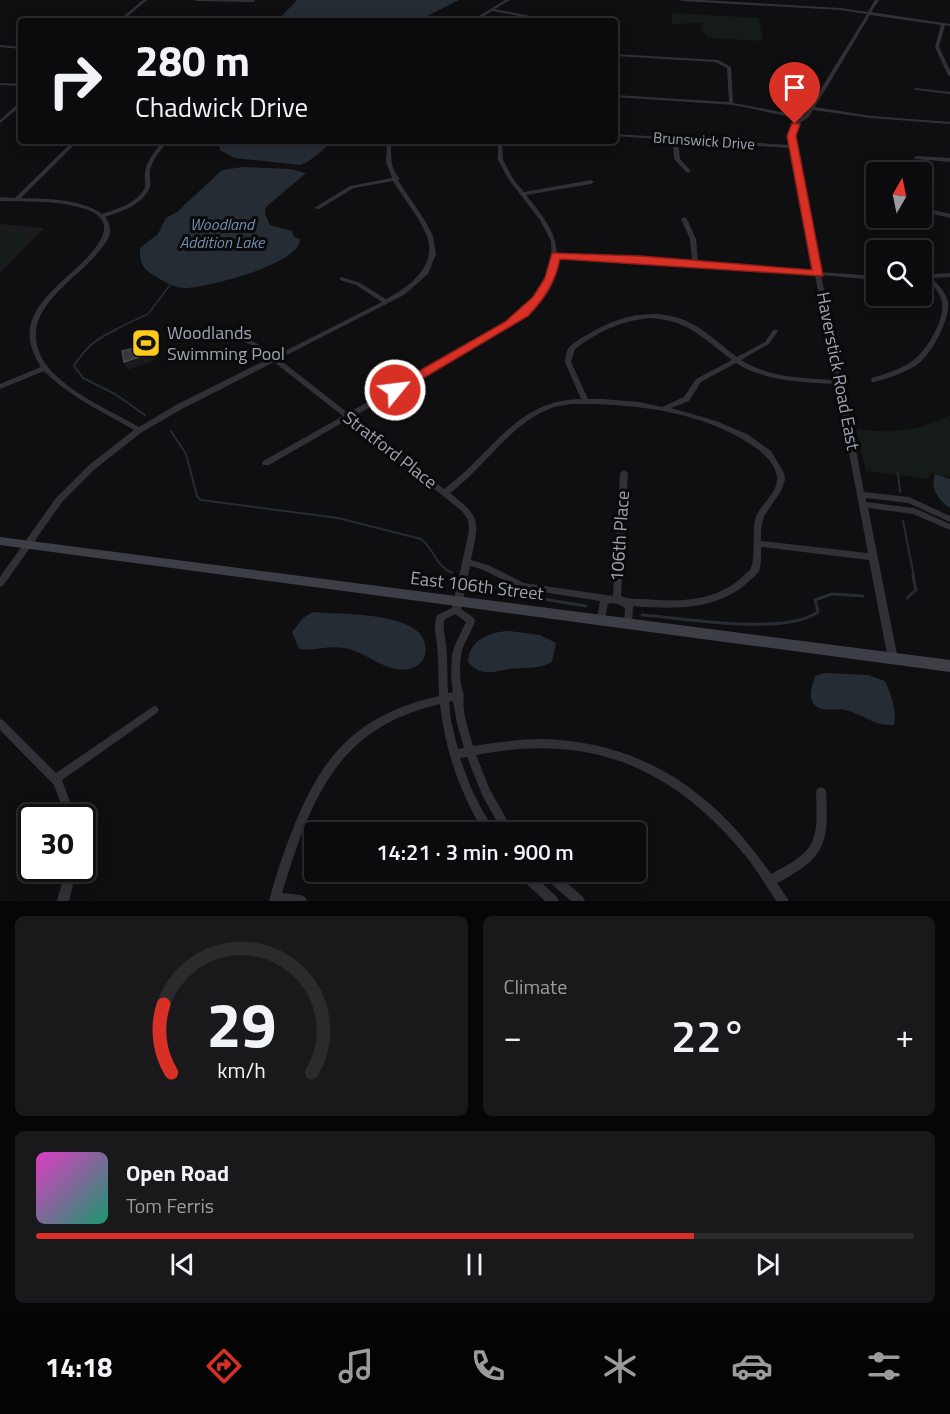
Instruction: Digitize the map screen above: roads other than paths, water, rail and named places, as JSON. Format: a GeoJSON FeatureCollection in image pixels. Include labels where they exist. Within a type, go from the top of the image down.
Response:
{"type":"FeatureCollection","features":[{"type":"Feature","properties":{"kind":"street"},"geometry":{"type":"LineString","coordinates":[[124,18],[145,0]]}},
{"type":"Feature","properties":{"kind":"street"},"geometry":{"type":"LineString","coordinates":[[196,0],[253,1]]}},
{"type":"Feature","properties":{"kind":"street"},"geometry":{"type":"LineString","coordinates":[[478,18],[508,0]]}},
{"type":"Feature","properties":{"kind":"street"},"geometry":{"type":"LineString","coordinates":[[681,0],[840,9],[950,25]]}},
{"type":"Feature","properties":{"kind":"street","name":"Haverstick Road East"},"geometry":{"type":"LineString","coordinates":[[878,0],[812,108],[792,130],[793,147],[893,659]]}},
{"type":"Feature","properties":{"kind":"street"},"geometry":{"type":"LineString","coordinates":[[492,10],[536,18]]}},
{"type":"Feature","properties":{"kind":"street"},"geometry":{"type":"LineString","coordinates":[[943,24],[937,47],[950,75]]}},
{"type":"Feature","properties":{"kind":"street"},"geometry":{"type":"LineString","coordinates":[[0,46],[18,48]]}},
{"type":"Feature","properties":{"kind":"street"},"geometry":{"type":"LineString","coordinates":[[618,55],[716,61],[726,64],[729,68],[731,103]]}},
{"type":"Feature","properties":{"kind":"street"},"geometry":{"type":"LineString","coordinates":[[0,84],[18,85]]}},
{"type":"Feature","properties":{"kind":"street"},"geometry":{"type":"LineString","coordinates":[[917,89],[950,93]]}},
{"type":"Feature","properties":{"kind":"street"},"geometry":{"type":"LineString","coordinates":[[618,96],[731,103],[804,118]]}},
{"type":"Feature","properties":{"kind":"street"},"geometry":{"type":"LineString","coordinates":[[0,122],[18,107]]}},
{"type":"Feature","properties":{"kind":"street"},"geometry":{"type":"LineString","coordinates":[[812,108],[871,117],[950,123]]}},
{"type":"Feature","properties":{"kind":"street","name":"Brunswick Drive"},"geometry":{"type":"LineString","coordinates":[[618,135],[793,147]]}},
{"type":"Feature","properties":{"kind":"street"},"geometry":{"type":"LineString","coordinates":[[675,139],[677,159],[688,171]]}},
{"type":"Feature","properties":{"kind":"street"},"geometry":{"type":"LineString","coordinates":[[16,200],[73,144]]}},
{"type":"Feature","properties":{"kind":"street"},"geometry":{"type":"LineString","coordinates":[[102,216],[128,206],[142,195],[147,188],[151,160],[164,144]]}},
{"type":"Feature","properties":{"kind":"street"},"geometry":{"type":"LineString","coordinates":[[0,585],[50,511],[76,481],[139,430],[386,302],[409,289],[424,275],[434,250],[430,235],[388,163],[388,144]]}},
{"type":"Feature","properties":{"kind":"street"},"geometry":{"type":"LineString","coordinates":[[266,463],[509,325],[538,299],[551,278],[555,255],[547,224],[500,163],[497,149],[499,144]]}},
{"type":"Feature","properties":{"kind":"street"},"geometry":{"type":"LineString","coordinates":[[917,158],[950,160]]}},
{"type":"Feature","properties":{"kind":"street"},"geometry":{"type":"LineString","coordinates":[[317,208],[352,187],[397,179]]}},
{"type":"Feature","properties":{"kind":"street"},"geometry":{"type":"LineString","coordinates":[[524,194],[591,182]]}},
{"type":"Feature","properties":{"kind":"street"},"geometry":{"type":"LineString","coordinates":[[0,199],[75,205],[102,216],[108,226],[105,240],[44,304],[36,319],[33,346],[45,368],[139,430]]}},
{"type":"Feature","properties":{"kind":"street"},"geometry":{"type":"LineString","coordinates":[[932,212],[950,216]]}},
{"type":"Feature","properties":{"kind":"street"},"geometry":{"type":"LineString","coordinates":[[684,219],[693,239],[695,263]]}},
{"type":"Feature","properties":{"kind":"street"},"geometry":{"type":"LineString","coordinates":[[555,255],[695,263],[866,277]]}},
{"type":"Feature","properties":{"kind":"street"},"geometry":{"type":"LineString","coordinates":[[932,276],[950,275]]}},
{"type":"Feature","properties":{"kind":"street"},"geometry":{"type":"LineString","coordinates":[[342,279],[358,284],[386,302]]}},
{"type":"Feature","properties":{"kind":"street"},"geometry":{"type":"LineString","coordinates":[[874,380],[900,372],[928,353],[945,310],[943,295],[932,284]]}},
{"type":"Feature","properties":{"kind":"street"},"geometry":{"type":"LineString","coordinates":[[585,401],[568,362],[568,355],[580,342],[620,319],[645,315],[677,320],[700,331],[735,361],[766,374],[840,382]]}},
{"type":"Feature","properties":{"kind":"street"},"geometry":{"type":"LineString","coordinates":[[663,408],[687,399],[695,383],[767,343],[775,330]]}},
{"type":"Feature","properties":{"kind":"street","name":"Stratford Place"},"geometry":{"type":"LineString","coordinates":[[236,338],[256,345],[465,508],[472,520],[473,531],[457,606]]}},
{"type":"Feature","properties":{"kind":"street"},"geometry":{"type":"LineString","coordinates":[[0,387],[45,368]]}},
{"type":"Feature","properties":{"kind":"street"},"geometry":{"type":"LineString","coordinates":[[687,399],[696,414]]}},
{"type":"Feature","properties":{"kind":"street"},"geometry":{"type":"LineString","coordinates":[[445,492],[466,477],[498,442],[532,415],[562,402],[585,401],[663,408],[696,414],[753,441],[776,462],[781,482],[777,494],[761,514],[758,525],[759,544],[755,570],[733,589],[718,597],[674,604],[522,586],[488,566],[466,562]]}},
{"type":"Feature","properties":{"kind":"street","name":"106th Place"},"geometry":{"type":"LineString","coordinates":[[616,598],[624,473]]}},
{"type":"Feature","properties":{"kind":"street"},"geometry":{"type":"LineString","coordinates":[[862,495],[909,500],[950,519]]}},
{"type":"Feature","properties":{"kind":"street"},"geometry":{"type":"LineString","coordinates":[[864,505],[914,511],[950,527]]}},
{"type":"Feature","properties":{"kind":"street","name":"East 106th Street"},"geometry":{"type":"LineString","coordinates":[[0,541],[457,606],[601,620],[950,666]]}},
{"type":"Feature","properties":{"kind":"street"},"geometry":{"type":"LineString","coordinates":[[759,544],[873,557]]}},
{"type":"Feature","properties":{"kind":"street","name":"106th Place"},"geometry":{"type":"LineString","coordinates":[[601,620],[604,602],[616,598]]}},
{"type":"Feature","properties":{"kind":"street","name":"106th Place"},"geometry":{"type":"LineString","coordinates":[[616,598],[629,606],[628,624]]}},
{"type":"Feature","properties":{"kind":"street"},"geometry":{"type":"LineString","coordinates":[[484,822],[472,804],[454,754],[442,698],[442,642],[437,627],[440,618],[457,606],[471,621],[468,633],[457,653],[459,695],[471,750],[488,798],[503,822]]}},
{"type":"Feature","properties":{"kind":"street"},"geometry":{"type":"LineString","coordinates":[[301,901],[275,900],[307,803],[320,777],[352,741],[383,720],[425,702],[459,695]]}},
{"type":"Feature","properties":{"kind":"street"},"geometry":{"type":"LineString","coordinates":[[55,778],[154,710]]}},
{"type":"Feature","properties":{"kind":"street"},"geometry":{"type":"LineString","coordinates":[[0,723],[55,778],[68,804]]}},
{"type":"Feature","properties":{"kind":"street"},"geometry":{"type":"LineString","coordinates":[[454,754],[518,742],[563,742],[613,753],[647,766],[689,791],[715,813],[770,881],[783,901]]}},
{"type":"Feature","properties":{"kind":"street"},"geometry":{"type":"LineString","coordinates":[[770,881],[800,866],[817,847],[823,832],[821,792]]}},
{"type":"Feature","properties":{"kind":"street"},"geometry":{"type":"LineString","coordinates":[[63,901],[68,882]]}},
{"type":"Feature","properties":{"kind":"street"},"geometry":{"type":"LineString","coordinates":[[533,882],[553,901]]}},
{"type":"Feature","properties":{"kind":"street"},"geometry":{"type":"LineString","coordinates":[[557,882],[579,901]]}},
{"type":"Feature","properties":{"kind":"water"},"geometry":{"type":"Polygon","coordinates":[[[297,0],[459,0],[426,18],[280,18],[297,0]]]}},
{"type":"Feature","properties":{"kind":"water"},"geometry":{"type":"Polygon","coordinates":[[[213,144],[330,144],[300,165],[234,158],[220,150],[220,147],[213,144]]]}},
{"type":"Feature","properties":{"kind":"water","name":"Woodland Addition Lake"},"geometry":{"type":"Polygon","coordinates":[[[243,167],[290,169],[306,173],[266,207],[265,214],[270,225],[292,231],[294,237],[300,239],[296,248],[286,257],[270,265],[232,279],[197,287],[174,286],[149,272],[143,266],[140,258],[140,248],[158,234],[166,218],[177,212],[222,170],[243,167]]]}},
{"type":"Feature","properties":{"kind":"water"},"geometry":{"type":"Polygon","coordinates":[[[935,474],[950,479],[950,508],[934,489],[935,474]]]}},
{"type":"Feature","properties":{"kind":"water"},"geometry":{"type":"Polygon","coordinates":[[[313,612],[362,615],[400,622],[415,629],[424,640],[425,654],[422,662],[415,667],[401,670],[344,648],[299,649],[292,632],[303,618],[313,612]]]}},
{"type":"Feature","properties":{"kind":"water"},"geometry":{"type":"Polygon","coordinates":[[[509,631],[540,635],[556,643],[552,662],[536,667],[482,672],[468,662],[472,648],[481,639],[494,633],[509,631]]]}},
{"type":"Feature","properties":{"kind":"water"},"geometry":{"type":"Polygon","coordinates":[[[824,673],[868,675],[885,681],[894,708],[894,725],[880,724],[845,710],[817,707],[812,701],[811,690],[815,676],[824,673]]]}},
{"type":"Feature","properties":{"kind":"waterway"},"geometry":{"type":"LineString","coordinates":[[114,330],[148,314],[170,285]]}},
{"type":"Feature","properties":{"kind":"waterway"},"geometry":{"type":"LineString","coordinates":[[117,329],[92,344],[74,366],[83,378],[115,394],[145,415]]}},
{"type":"Feature","properties":{"kind":"waterway"},"geometry":{"type":"LineString","coordinates":[[171,431],[186,454],[197,496],[201,500],[338,518],[421,539],[442,566],[452,573]]}},
{"type":"Feature","properties":{"kind":"waterway"},"geometry":{"type":"LineString","coordinates":[[898,473],[900,492]]}},
{"type":"Feature","properties":{"kind":"waterway"},"geometry":{"type":"LineString","coordinates":[[903,521],[914,577]]}},
{"type":"Feature","properties":{"kind":"waterway"},"geometry":{"type":"LineString","coordinates":[[907,598],[916,590],[913,576]]}},
{"type":"Feature","properties":{"kind":"waterway"},"geometry":{"type":"LineString","coordinates":[[478,579],[506,593],[586,606]]}},
{"type":"Feature","properties":{"kind":"waterway"},"geometry":{"type":"LineString","coordinates":[[642,615],[733,624],[782,623],[802,619],[818,612],[815,600],[832,594],[863,596]]}},
{"type":"Feature","properties":{"kind":"place","name":"Woodlands Swimming Pool"},"geometry":{"type":"Point","coordinates":[146,343]}}]}
